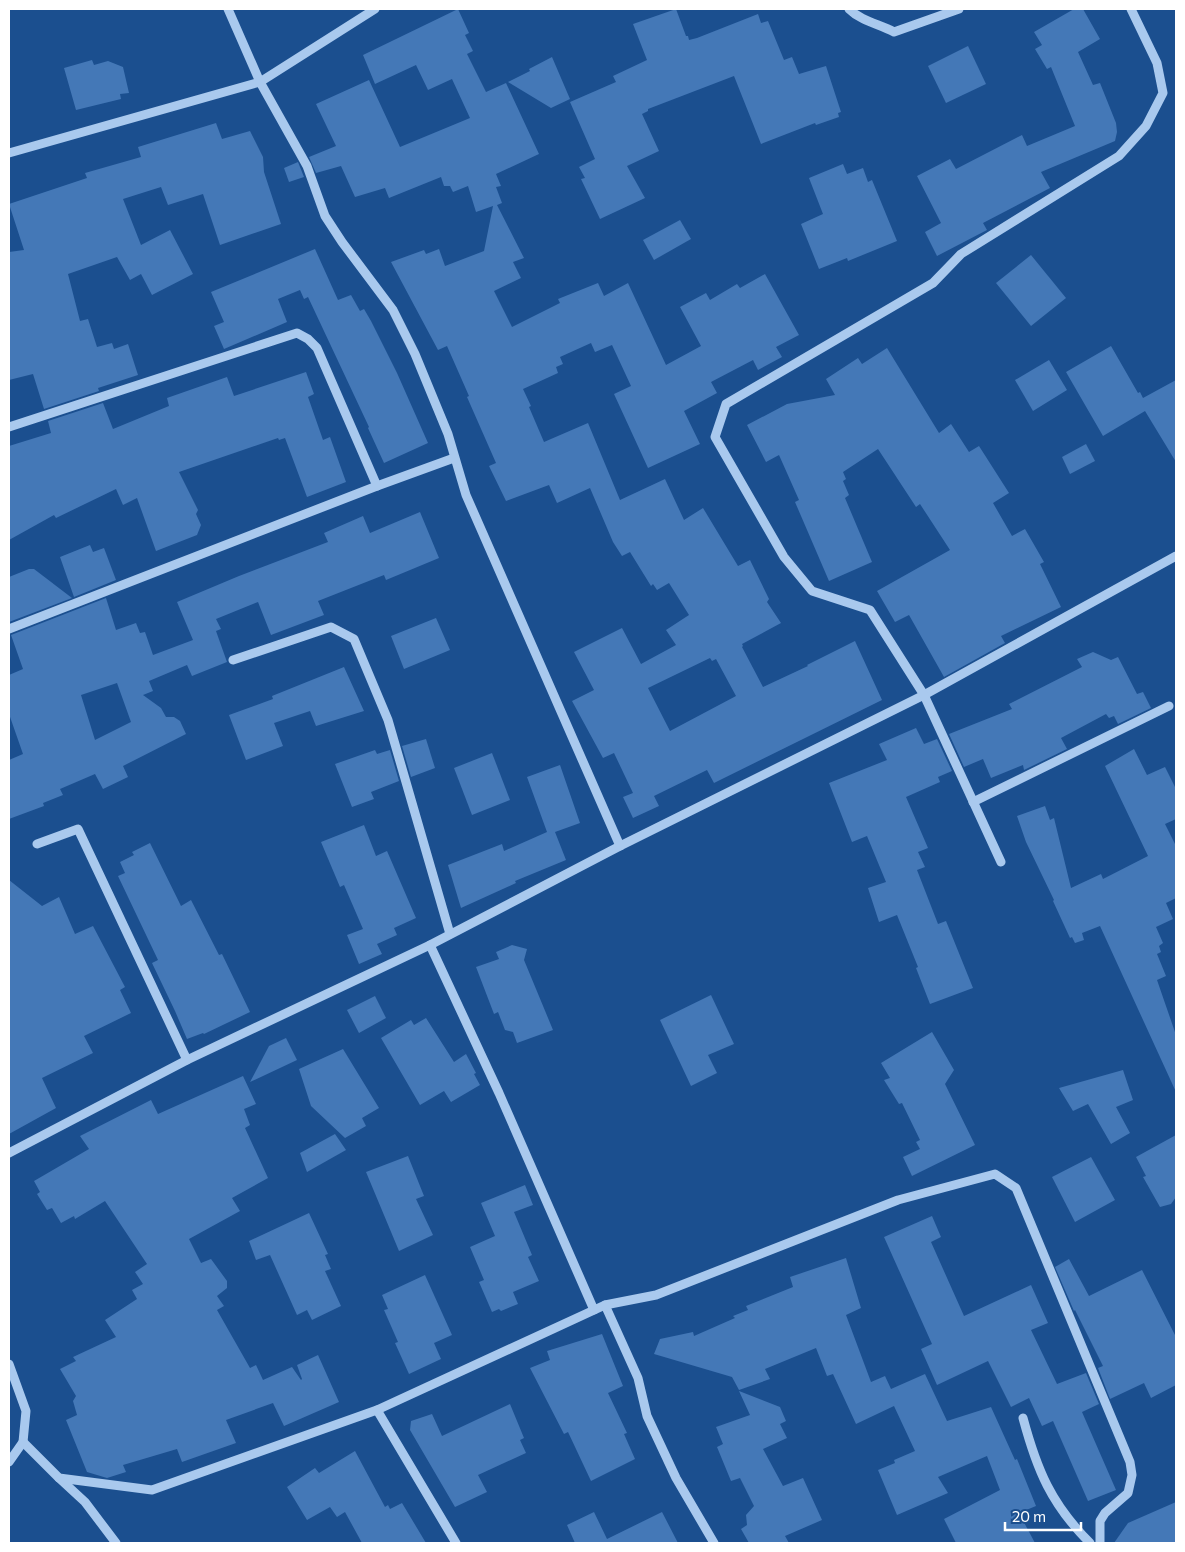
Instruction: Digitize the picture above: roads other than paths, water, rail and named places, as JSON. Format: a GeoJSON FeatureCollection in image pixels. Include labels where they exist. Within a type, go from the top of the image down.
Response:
{"type":"FeatureCollection","features":[{"type":"Feature","properties":{"kind":"street"},"geometry":{"type":"LineString","coordinates":[[228,9],[260,82],[307,166],[325,216],[393,310],[415,354],[448,434],[466,495],[620,846]]}},
{"type":"Feature","properties":{"kind":"street"},"geometry":{"type":"LineString","coordinates":[[9,153],[260,82],[375,9]]}},
{"type":"Feature","properties":{"kind":"street"},"geometry":{"type":"LineString","coordinates":[[849,9],[871,23],[883,26],[894,32],[958,9]]}},
{"type":"Feature","properties":{"kind":"street"},"geometry":{"type":"LineString","coordinates":[[1001,862],[924,695],[870,610],[812,591],[784,557],[714,437],[726,404],[933,283],[961,254],[1119,156],[1146,126],[1163,93],[1157,63],[1131,9]]}},
{"type":"Feature","properties":{"kind":"street"},"geometry":{"type":"LineString","coordinates":[[9,427],[296,332],[308,339],[316,348],[377,486]]}},
{"type":"Feature","properties":{"kind":"street"},"geometry":{"type":"LineString","coordinates":[[9,629],[454,458]]}},
{"type":"Feature","properties":{"kind":"street"},"geometry":{"type":"LineString","coordinates":[[9,1153],[188,1060],[430,945],[620,846],[924,695],[1176,556]]}},
{"type":"Feature","properties":{"kind":"street"},"geometry":{"type":"LineString","coordinates":[[233,660],[331,627],[354,639],[388,720],[450,934]]}},
{"type":"Feature","properties":{"kind":"street"},"geometry":{"type":"LineString","coordinates":[[973,802],[1169,706]]}},
{"type":"Feature","properties":{"kind":"street"},"geometry":{"type":"LineString","coordinates":[[37,844],[78,829],[188,1060]]}},
{"type":"Feature","properties":{"kind":"street"},"geometry":{"type":"LineString","coordinates":[[430,945],[499,1093],[594,1310]]}},
{"type":"Feature","properties":{"kind":"street"},"geometry":{"type":"LineString","coordinates":[[58,1478],[152,1490],[377,1410],[605,1305],[656,1295],[898,1200],[995,1174],[1016,1188],[1130,1462],[1132,1475],[1128,1493],[1105,1513],[1100,1521],[1100,1543]]}},
{"type":"Feature","properties":{"kind":"street"},"geometry":{"type":"LineString","coordinates":[[605,1305],[638,1378],[647,1416],[676,1478],[714,1543]]}},
{"type":"Feature","properties":{"kind":"street"},"geometry":{"type":"LineString","coordinates":[[9,1364],[26,1410],[23,1442],[9,1462]]}},
{"type":"Feature","properties":{"kind":"street"},"geometry":{"type":"LineString","coordinates":[[377,1410],[456,1543]]}},
{"type":"Feature","properties":{"kind":"street"},"geometry":{"type":"LineString","coordinates":[[1023,1418],[1030,1446],[1051,1495],[1066,1516],[1090,1543]]}},
{"type":"Feature","properties":{"kind":"street"},"geometry":{"type":"LineString","coordinates":[[23,1442],[58,1478],[85,1502],[116,1543]]}}]}
